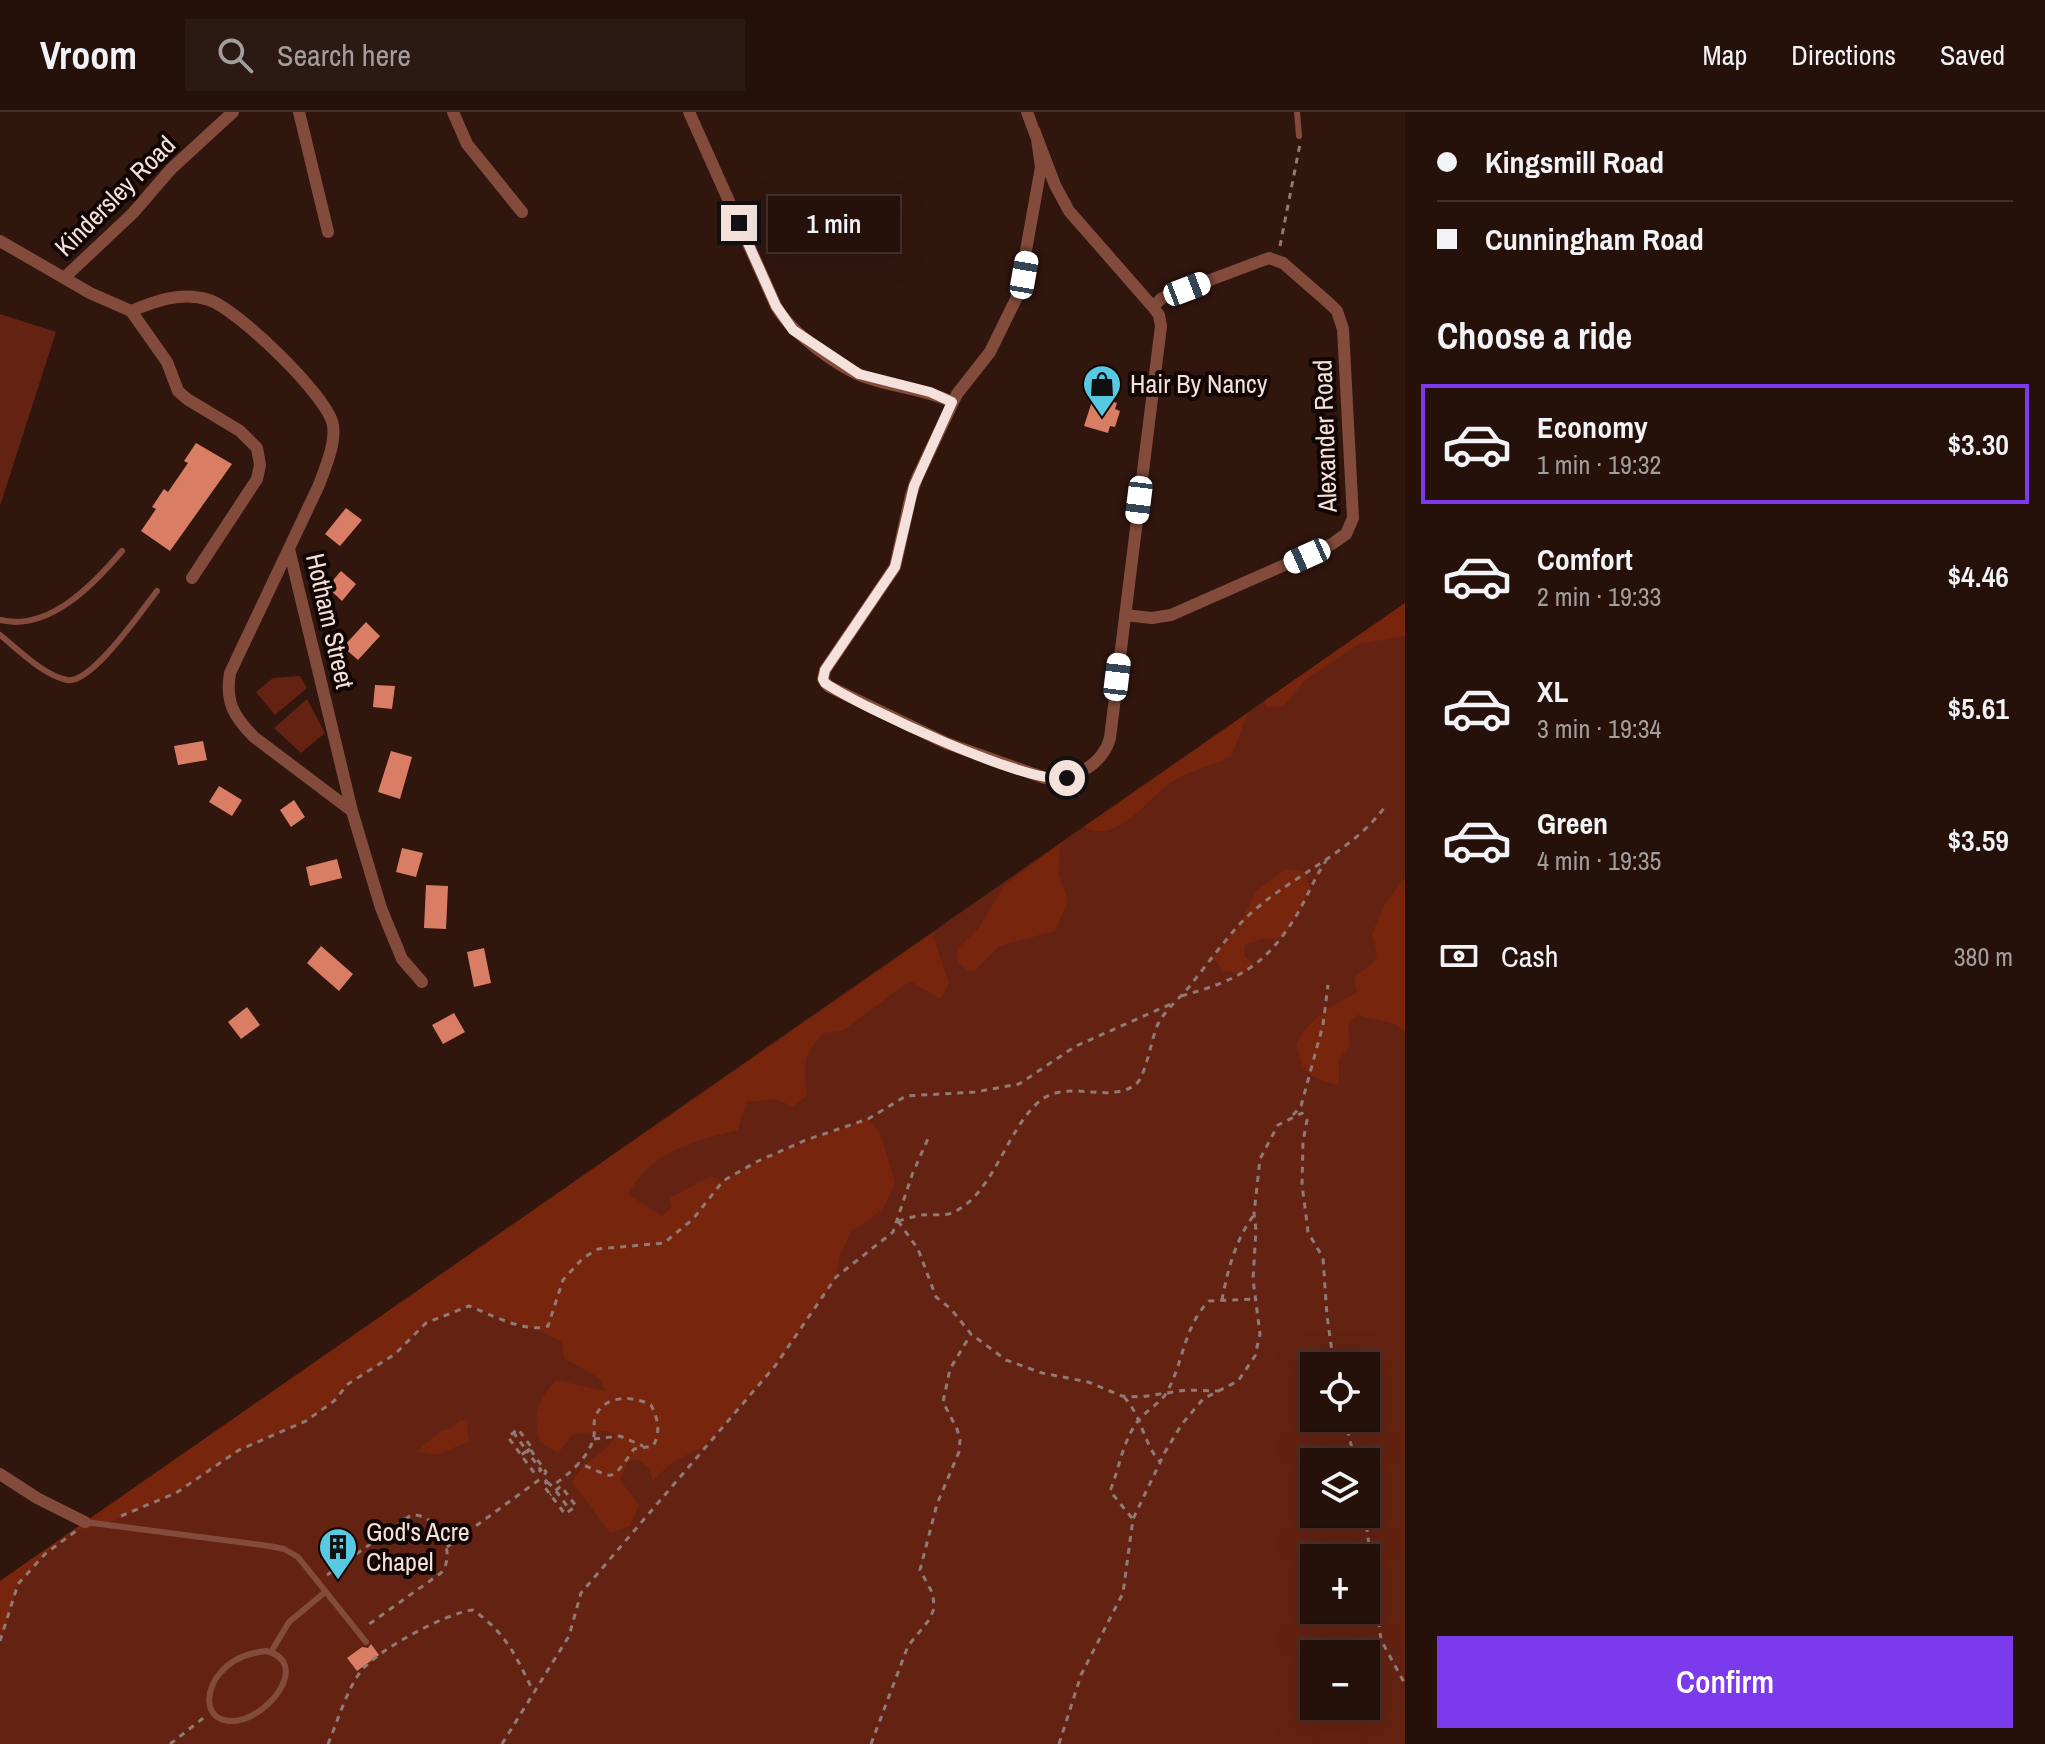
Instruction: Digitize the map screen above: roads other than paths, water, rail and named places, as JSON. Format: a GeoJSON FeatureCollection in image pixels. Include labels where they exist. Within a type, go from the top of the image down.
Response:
{"type":"FeatureCollection","features":[{"type":"Feature","properties":{"kind":"street","name":"Kindersley Road"},"geometry":{"type":"LineString","coordinates":[[64,278],[133,213],[171,169],[233,112]]}},
{"type":"Feature","properties":{"kind":"street"},"geometry":{"type":"LineString","coordinates":[[299,112],[328,232]]}},
{"type":"Feature","properties":{"kind":"street"},"geometry":{"type":"LineString","coordinates":[[453,112],[467,144],[522,212]]}},
{"type":"Feature","properties":{"kind":"street"},"geometry":{"type":"LineString","coordinates":[[689,112],[786,323],[859,374],[930,392],[952,402]]}},
{"type":"Feature","properties":{"kind":"street"},"geometry":{"type":"LineString","coordinates":[[1027,112],[1047,184],[1153,307],[1159,315],[1161,326],[1108,745],[1093,764],[1060,780],[1045,778],[946,743],[828,686],[823,679],[825,670],[895,567],[914,486],[952,402],[990,352],[1018,295],[1047,184]]}},
{"type":"Feature","properties":{"kind":"street"},"geometry":{"type":"LineString","coordinates":[[0,241],[110,304],[131,311],[167,362],[178,391],[240,431],[257,448],[260,465],[257,479],[192,578]]}},
{"type":"Feature","properties":{"kind":"street","name":"Alexander Road"},"geometry":{"type":"LineString","coordinates":[[1125,615],[1152,618],[1179,612],[1332,544],[1351,526],[1354,498],[1341,319],[1330,304],[1276,260],[1261,260],[1162,298],[1153,307]]}},
{"type":"Feature","properties":{"kind":"street","name":"Hotham Street"},"geometry":{"type":"LineString","coordinates":[[131,311],[162,299],[188,296],[207,299],[226,307],[314,391],[328,410],[334,428],[330,455],[289,549],[352,811],[381,908],[402,959],[422,982]]}},
{"type":"Feature","properties":{"kind":"street"},"geometry":{"type":"LineString","coordinates":[[289,549],[230,673],[228,701],[240,723],[254,737],[352,811]]}},
{"type":"Feature","properties":{"kind":"street"},"geometry":{"type":"LineString","coordinates":[[0,1474],[37,1498],[85,1522]]}},
{"type":"Feature","properties":{"kind":"lane"},"geometry":{"type":"LineString","coordinates":[[1297,112],[1299,136]]}},
{"type":"Feature","properties":{"kind":"lane"},"geometry":{"type":"LineString","coordinates":[[0,620],[15,623],[49,613],[77,598],[122,551]]}},
{"type":"Feature","properties":{"kind":"lane"},"geometry":{"type":"LineString","coordinates":[[0,635],[51,673],[68,680],[80,679],[96,667],[157,591]]}},
{"type":"Feature","properties":{"kind":"lane"},"geometry":{"type":"LineString","coordinates":[[85,1522],[284,1549],[298,1557],[366,1642]]}},
{"type":"Feature","properties":{"kind":"lane"},"geometry":{"type":"LineString","coordinates":[[271,1652],[289,1622],[324,1593]]}},
{"type":"Feature","properties":{"kind":"lane"},"geometry":{"type":"LineString","coordinates":[[271,1652],[281,1658],[285,1673],[281,1689],[271,1703],[250,1717],[238,1720],[223,1720],[212,1711],[209,1693],[221,1671],[247,1655],[271,1652]]}},
{"type":"Feature","properties":{"kind":"place","name":"Hair By Nancy"},"geometry":{"type":"Point","coordinates":[1102,418]}},
{"type":"Feature","properties":{"kind":"place","name":"God's Acre Chapel"},"geometry":{"type":"Point","coordinates":[338,1581]}}]}
